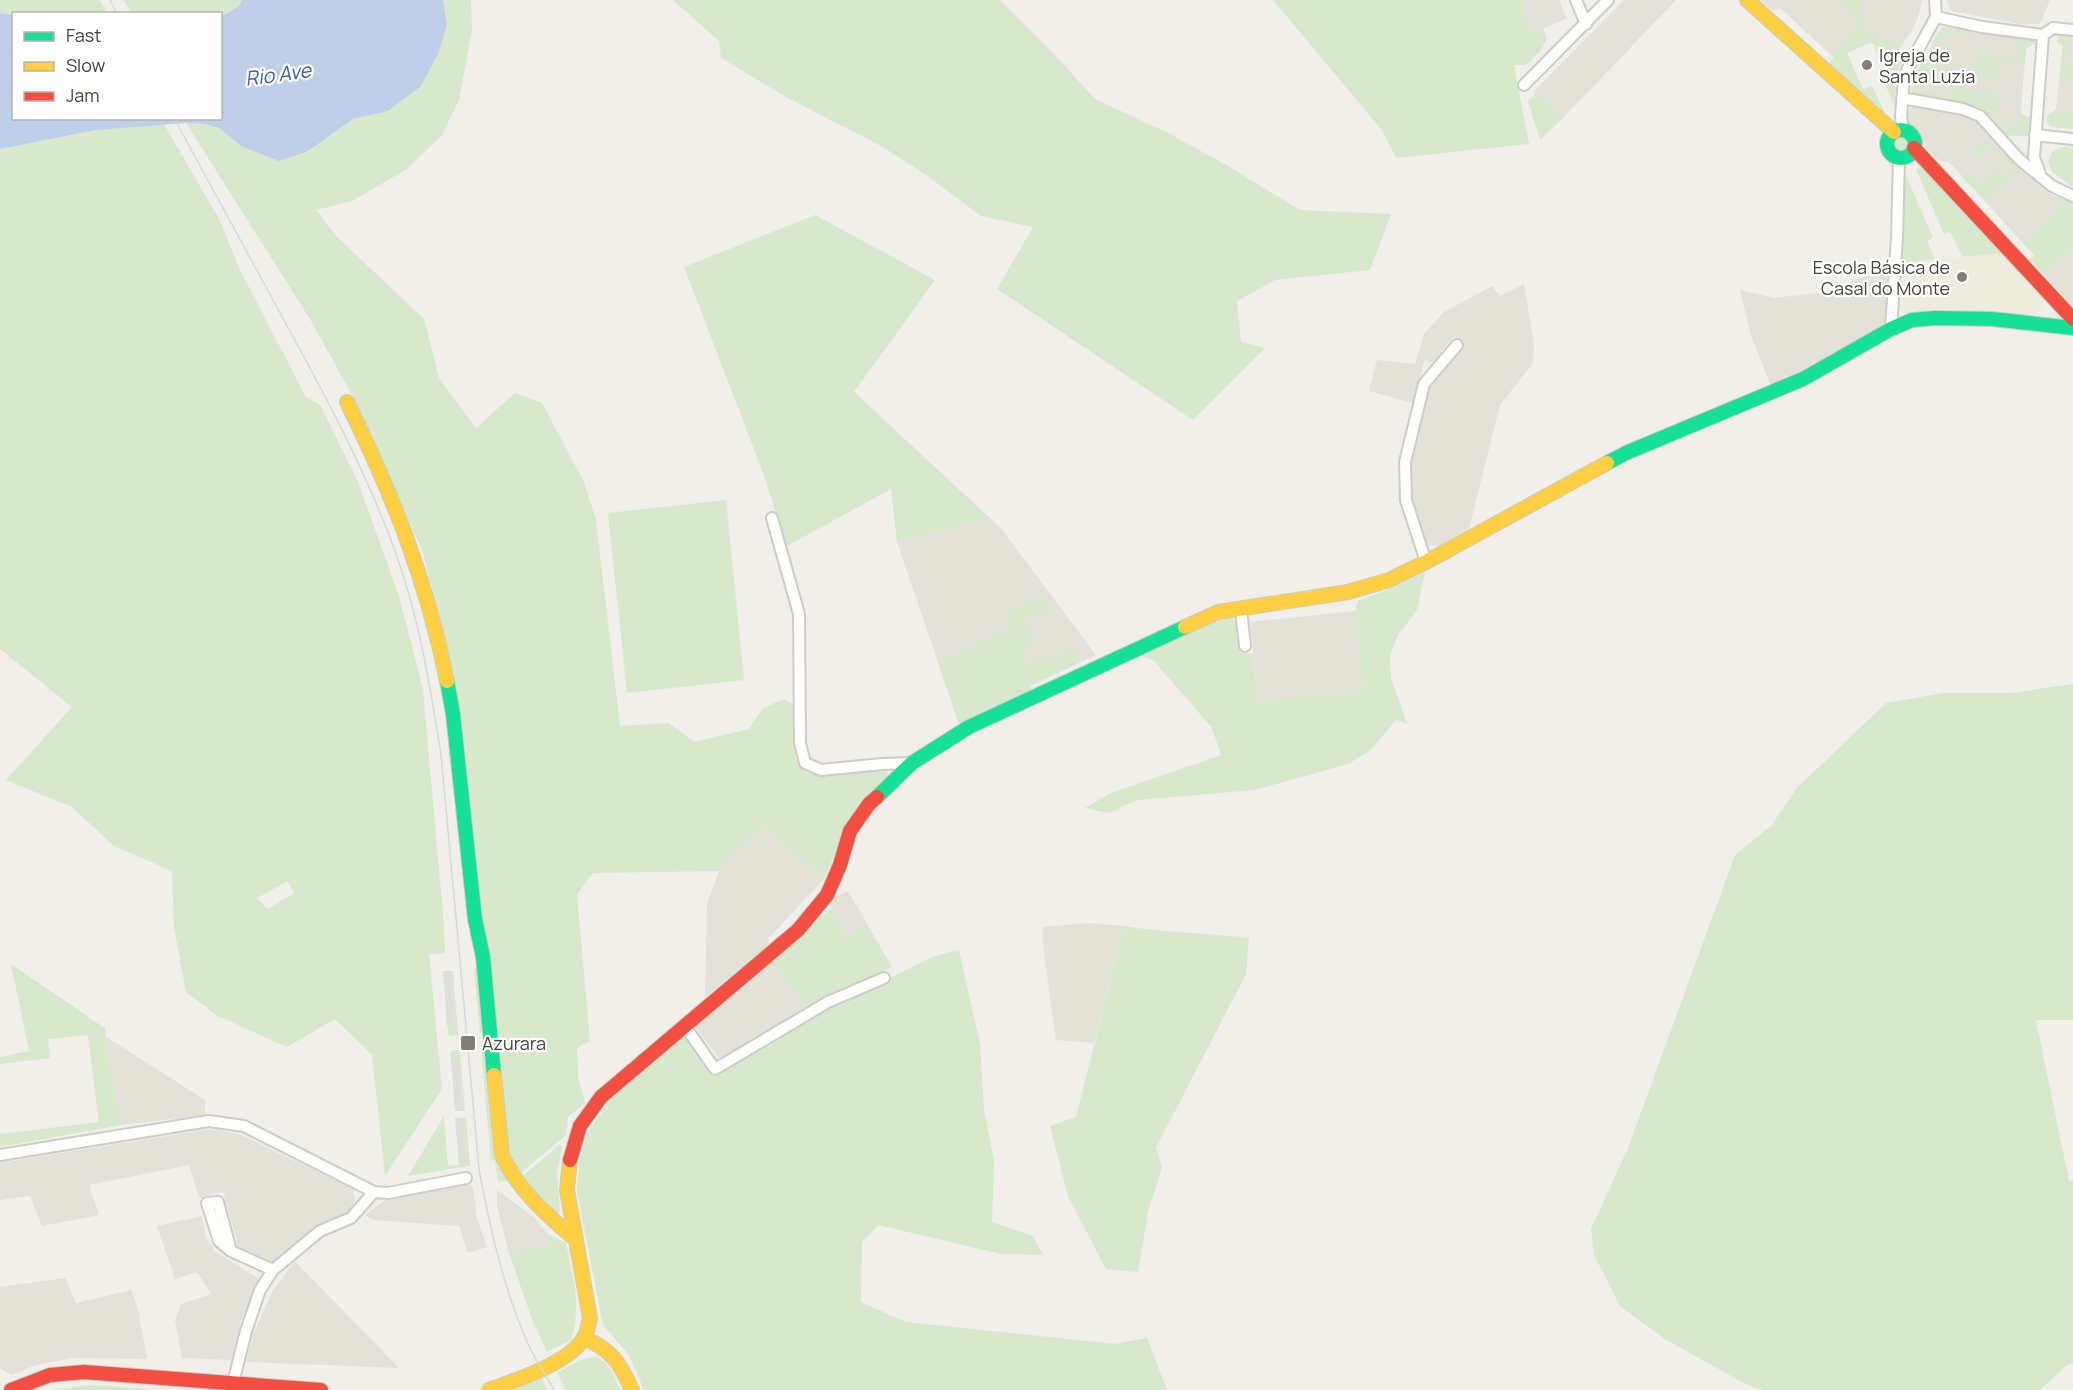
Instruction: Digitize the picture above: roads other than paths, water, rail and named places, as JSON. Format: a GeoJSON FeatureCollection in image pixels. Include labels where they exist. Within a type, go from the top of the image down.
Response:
{"type":"FeatureCollection","features":[{"type":"Feature","properties":{"kind":"street"},"geometry":{"type":"LineString","coordinates":[[1576,0],[1586,24]]}},
{"type":"Feature","properties":{"kind":"street"},"geometry":{"type":"LineString","coordinates":[[1524,85],[1608,0]]}},
{"type":"Feature","properties":{"kind":"street"},"geometry":{"type":"LineString","coordinates":[[1747,0],[1898,131],[1907,132],[1914,139],[1914,148],[1908,156],[1899,158],[1891,155],[1887,147],[1888,138],[1898,131],[1904,78],[1936,17],[1935,0]]}},
{"type":"Feature","properties":{"kind":"street"},"geometry":{"type":"LineString","coordinates":[[1936,17],[1982,27],[2043,35],[2053,28],[2073,30]]}},
{"type":"Feature","properties":{"kind":"street"},"geometry":{"type":"LineString","coordinates":[[2040,175],[2034,158],[2043,35]]}},
{"type":"Feature","properties":{"kind":"street"},"geometry":{"type":"LineString","coordinates":[[1902,98],[1964,109],[1980,116],[2019,159],[2052,186],[2073,196]]}},
{"type":"Feature","properties":{"kind":"street"},"geometry":{"type":"LineString","coordinates":[[2035,135],[2073,139]]}},
{"type":"Feature","properties":{"kind":"street"},"geometry":{"type":"LineString","coordinates":[[1914,148],[2073,319]]}},
{"type":"Feature","properties":{"kind":"street"},"geometry":{"type":"LineString","coordinates":[[1891,329],[1899,158]]}},
{"type":"Feature","properties":{"kind":"street"},"geometry":{"type":"LineString","coordinates":[[489,1390],[524,1377],[556,1361],[571,1352],[584,1338],[590,1318],[567,1190],[569,1162],[580,1126],[601,1097],[798,930],[827,895],[840,865],[850,831],[869,804],[912,763],[969,726],[1218,612],[1348,592],[1389,580],[1626,453],[1803,379],[1891,329],[1912,320],[1992,319],[2073,328]]}},
{"type":"Feature","properties":{"kind":"street"},"geometry":{"type":"LineString","coordinates":[[1426,562],[1406,500],[1405,462],[1424,384],[1457,345]]}},
{"type":"Feature","properties":{"kind":"street"},"geometry":{"type":"LineString","coordinates":[[347,402],[379,467],[416,562],[439,643],[453,714],[475,919],[483,957],[502,1155],[507,1168],[547,1216],[576,1240]]}},
{"type":"Feature","properties":{"kind":"street"},"geometry":{"type":"LineString","coordinates":[[772,518],[799,614],[800,743],[805,763],[820,770],[912,763]]}},
{"type":"Feature","properties":{"kind":"street"},"geometry":{"type":"LineString","coordinates":[[1241,610],[1245,646]]}},
{"type":"Feature","properties":{"kind":"street"},"geometry":{"type":"LineString","coordinates":[[685,1026],[715,1069],[828,1002],[884,978]]}},
{"type":"Feature","properties":{"kind":"street"},"geometry":{"type":"LineString","coordinates":[[0,1155],[209,1121],[244,1126],[374,1192],[388,1192],[466,1178]]}},
{"type":"Feature","properties":{"kind":"street"},"geometry":{"type":"LineString","coordinates":[[233,1383],[246,1331],[260,1290],[273,1270],[320,1231],[351,1218],[374,1192]]}},
{"type":"Feature","properties":{"kind":"street"},"geometry":{"type":"LineString","coordinates":[[231,1251],[273,1270]]}},
{"type":"Feature","properties":{"kind":"street"},"geometry":{"type":"LineString","coordinates":[[584,1338],[610,1351],[620,1362],[632,1390]]}},
{"type":"Feature","properties":{"kind":"street"},"geometry":{"type":"LineString","coordinates":[[11,1390],[50,1375],[84,1372],[321,1390]]}},
{"type":"Feature","properties":{"kind":"water","name":"Rio Ave"},"geometry":{"type":"Polygon","coordinates":[[[242,0],[443,0],[447,25],[438,54],[421,86],[388,111],[353,119],[308,151],[279,161],[241,146],[219,128],[205,124],[186,123],[96,130],[0,149],[0,13],[12,15],[12,120],[222,120],[222,16],[239,6],[242,0]]]}},
{"type":"Feature","properties":{"kind":"tram line"},"geometry":{"type":"LineString","coordinates":[[110,0],[116,12]]}},
{"type":"Feature","properties":{"kind":"tram line"},"geometry":{"type":"LineString","coordinates":[[175,120],[344,435],[384,521],[411,601],[423,651],[441,754],[479,1169],[493,1236],[512,1303],[529,1346],[554,1390]]}},
{"type":"Feature","properties":{"kind":"place","name":"Igreja de Santa Luzia"},"geometry":{"type":"Point","coordinates":[1867,65]}},
{"type":"Feature","properties":{"kind":"place","name":"Escola Básica de Casal do Monte"},"geometry":{"type":"Point","coordinates":[1962,277]}},
{"type":"Feature","properties":{"kind":"place","name":"Azurara"},"geometry":{"type":"Point","coordinates":[468,1043]}}]}
